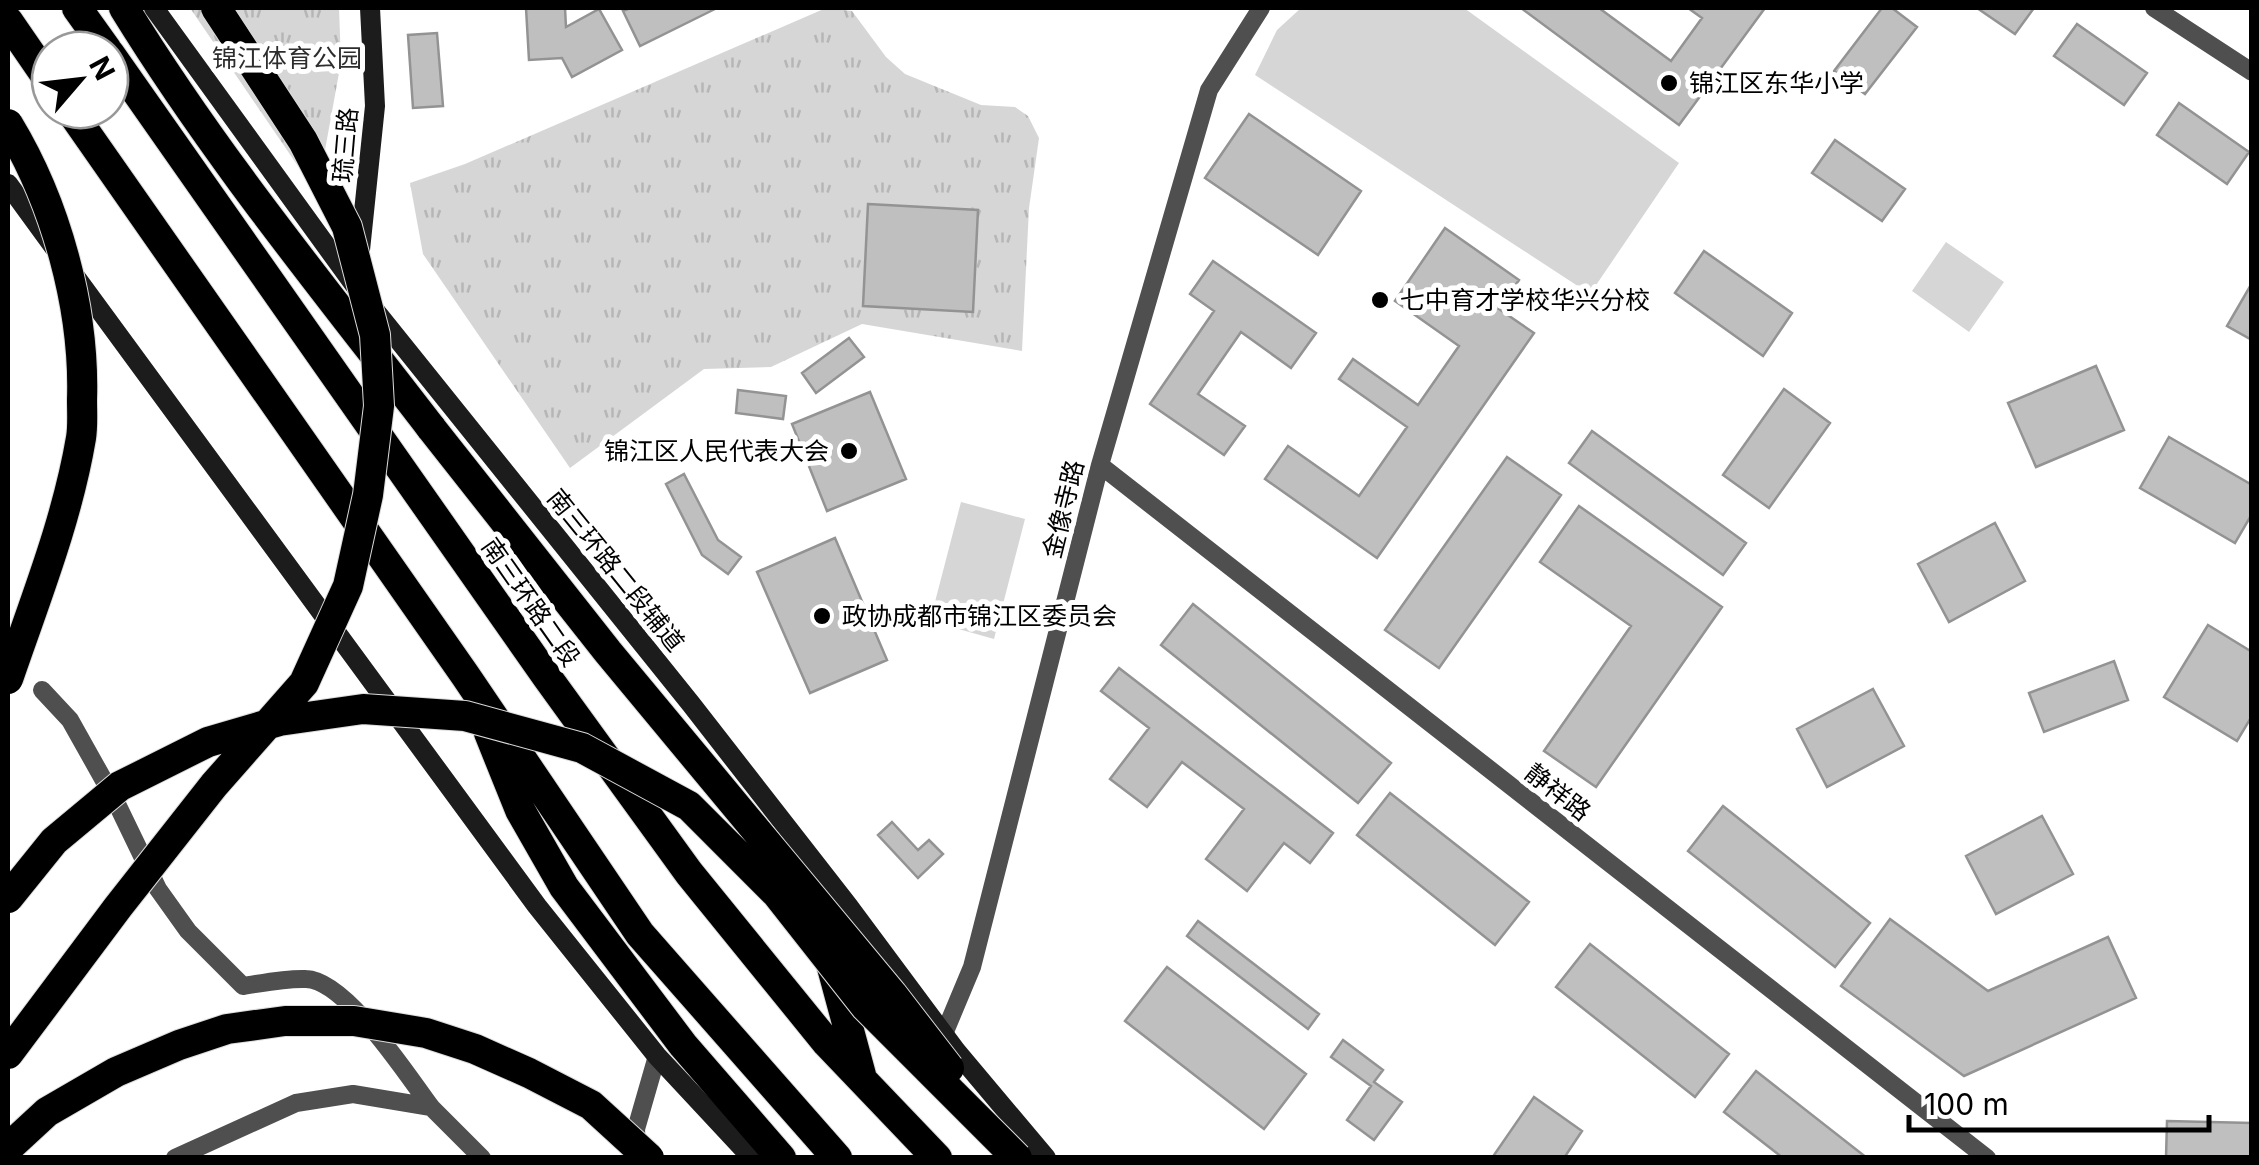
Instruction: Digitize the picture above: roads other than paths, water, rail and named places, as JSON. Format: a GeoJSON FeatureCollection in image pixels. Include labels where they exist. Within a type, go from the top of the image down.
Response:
{"type":"FeatureCollection","features":[{"type":"Feature","properties":{"kind":"highway","name":"南三环路二段"},"geometry":{"type":"LineString","coordinates":[[77,8],[92,30]]}},
{"type":"Feature","properties":{"kind":"highway"},"geometry":{"type":"LineString","coordinates":[[124,8],[215,146],[432,430],[608,652],[892,994],[1017,1158]]}},
{"type":"Feature","properties":{"kind":"highway"},"geometry":{"type":"LineString","coordinates":[[8,1054],[214,785],[304,683],[348,586],[368,495],[379,406],[374,335],[347,227],[303,142],[216,8]]}},
{"type":"Feature","properties":{"kind":"highway"},"geometry":{"type":"LineString","coordinates":[[8,22],[30,53]]}},
{"type":"Feature","properties":{"kind":"highway","name":"南三环路二段"},"geometry":{"type":"LineString","coordinates":[[130,83],[667,843],[814,1028],[937,1158]]}},
{"type":"Feature","properties":{"kind":"highway"},"geometry":{"type":"LineString","coordinates":[[8,124],[45,196],[78,321],[83,382],[81,436],[57,538],[8,679]]}},
{"type":"Feature","properties":{"kind":"highway"},"geometry":{"type":"LineString","coordinates":[[84,130],[465,675],[640,934],[836,1158]]}},
{"type":"Feature","properties":{"kind":"highway"},"geometry":{"type":"LineString","coordinates":[[465,675],[520,810],[564,887],[670,1050],[782,1158]]}},
{"type":"Feature","properties":{"kind":"highway"},"geometry":{"type":"LineString","coordinates":[[8,898],[54,840],[120,786],[208,742],[279,720],[363,709],[465,716],[582,748],[688,806],[777,894],[866,1007],[1017,1158]]}},
{"type":"Feature","properties":{"kind":"highway"},"geometry":{"type":"LineString","coordinates":[[818,914],[863,1083]]}},
{"type":"Feature","properties":{"kind":"highway"},"geometry":{"type":"LineString","coordinates":[[8,1148],[47,1112],[116,1072],[179,1045],[227,1030],[285,1021],[354,1020],[426,1033],[529,1073],[591,1105],[648,1158]]}},
{"type":"Feature","properties":{"kind":"main road","name":"南三环路二段辅道"},"geometry":{"type":"LineString","coordinates":[[154,8],[356,287],[638,637],[850,907],[944,1034],[1046,1158]]}},
{"type":"Feature","properties":{"kind":"main road","name":"琉三路"},"geometry":{"type":"LineString","coordinates":[[356,287],[374,106],[370,8]]}},
{"type":"Feature","properties":{"kind":"main road"},"geometry":{"type":"LineString","coordinates":[[8,184],[538,906],[670,1050],[752,1158]]}},
{"type":"Feature","properties":{"kind":"main road"},"geometry":{"type":"LineString","coordinates":[[638,637],[721,776],[818,914],[914,1040],[1037,1158]]}},
{"type":"Feature","properties":{"kind":"street","name":"金像寺路"},"geometry":{"type":"LineString","coordinates":[[944,1034],[972,967],[1100,465],[1208,90],[1260,8]]}},
{"type":"Feature","properties":{"kind":"street"},"geometry":{"type":"LineString","coordinates":[[2154,8],[2252,72]]}},
{"type":"Feature","properties":{"kind":"street","name":"静祥路"},"geometry":{"type":"LineString","coordinates":[[1100,465],[1986,1158]]}},
{"type":"Feature","properties":{"kind":"street"},"geometry":{"type":"LineString","coordinates":[[42,690],[70,720],[158,889],[188,931],[243,986],[310,978],[338,993],[369,1025],[430,1107],[482,1158]]}},
{"type":"Feature","properties":{"kind":"street"},"geometry":{"type":"LineString","coordinates":[[637,1158],[636,1129],[670,1050]]}},
{"type":"Feature","properties":{"kind":"street"},"geometry":{"type":"LineString","coordinates":[[175,1158],[296,1103],[353,1094],[430,1107]]}},
{"type":"Feature","properties":{"kind":"place","name":"锦江区东华小学"},"geometry":{"type":"Point","coordinates":[1669,83]}},
{"type":"Feature","properties":{"kind":"place","name":"七中育才学校华兴分校"},"geometry":{"type":"Point","coordinates":[1380,300]}},
{"type":"Feature","properties":{"kind":"place","name":"锦江区人民代表大会"},"geometry":{"type":"Point","coordinates":[849,451]}},
{"type":"Feature","properties":{"kind":"place","name":"政协成都市锦江区委员会"},"geometry":{"type":"Point","coordinates":[822,616]}},
{"type":"Feature","properties":{"kind":"park label","name":"锦江体育公园"},"geometry":{"type":"Point","coordinates":[287,58]}}]}
